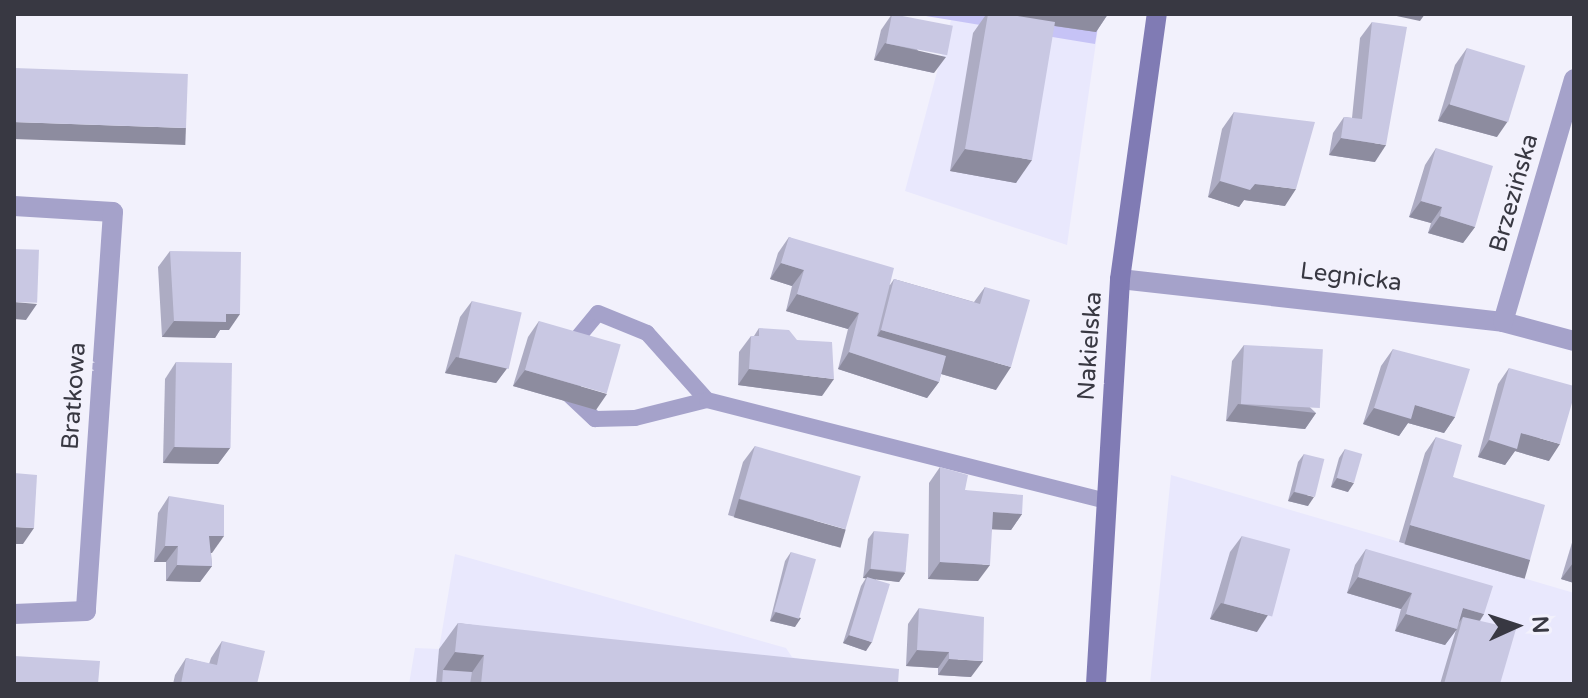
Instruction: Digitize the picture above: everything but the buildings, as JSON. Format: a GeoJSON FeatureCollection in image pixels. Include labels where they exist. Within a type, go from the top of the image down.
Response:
{"type":"FeatureCollection","features":[{"type":"Feature","properties":{"kind":"main road","name":"Nakielska"},"geometry":{"type":"LineString","coordinates":[[1096,684],[1120,279],[1157,14]]}},
{"type":"Feature","properties":{"kind":"street","name":"Brzezińska"},"geometry":{"type":"LineString","coordinates":[[1503,322],[1574,79]]}},
{"type":"Feature","properties":{"kind":"street","name":"Bratkowa"},"geometry":{"type":"LineString","coordinates":[[14,206],[113,212],[86,611],[14,614]]}},
{"type":"Feature","properties":{"kind":"street","name":"Legnicka"},"geometry":{"type":"LineString","coordinates":[[1120,279],[1503,322],[1574,341]]}},
{"type":"Feature","properties":{"kind":"lane"},"geometry":{"type":"LineString","coordinates":[[707,400],[647,333],[598,313],[569,346],[561,387],[595,419],[635,418],[707,400],[1107,501]]}},
{"type":"Feature","properties":{"kind":"shaded area"},"geometry":{"type":"Polygon","coordinates":[[[914,14],[1100,14],[1095,44],[914,14]]]}},
{"type":"Feature","properties":{"kind":"shaded area"},"geometry":{"type":"Polygon","coordinates":[[[1100,14],[1067,245],[905,191],[951,20],[1100,14]]]}},
{"type":"Feature","properties":{"kind":"shaded area"},"geometry":{"type":"Polygon","coordinates":[[[1171,475],[1574,593],[1574,684],[1150,684],[1171,475]]]}},
{"type":"Feature","properties":{"kind":"shaded area"},"geometry":{"type":"Polygon","coordinates":[[[455,554],[786,648],[792,657],[894,684],[409,684],[415,648],[439,649],[455,554]]]}}]}
